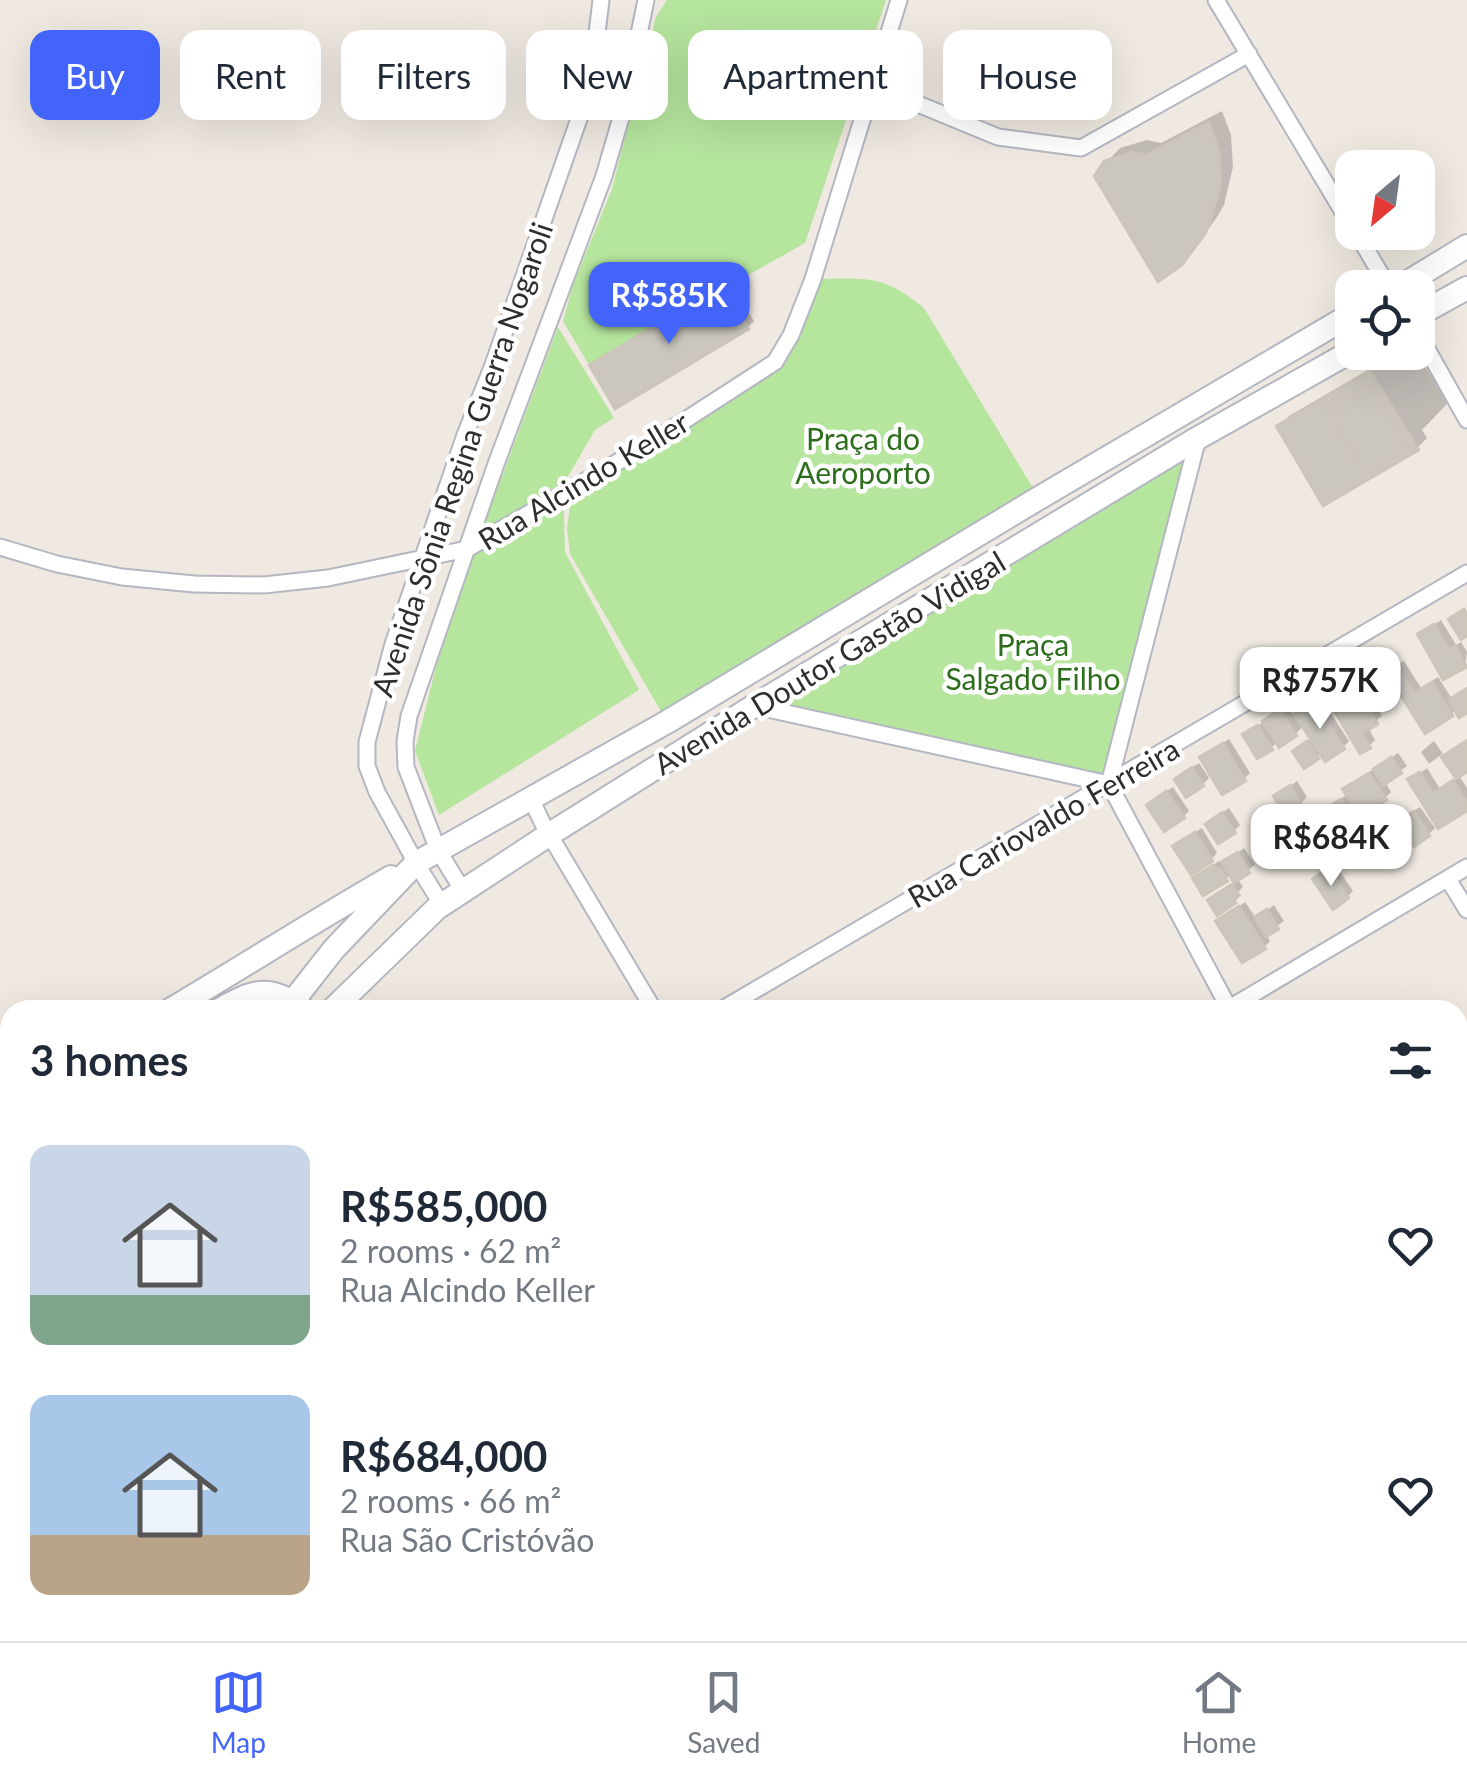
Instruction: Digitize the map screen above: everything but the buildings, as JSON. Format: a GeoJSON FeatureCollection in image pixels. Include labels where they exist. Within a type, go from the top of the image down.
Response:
{"type":"FeatureCollection","features":[{"type":"Feature","properties":{"kind":"main road"},"geometry":{"type":"LineString","coordinates":[[1428,270],[1467,246]]}},
{"type":"Feature","properties":{"kind":"main road"},"geometry":{"type":"LineString","coordinates":[[1435,305],[1467,288]]}},
{"type":"Feature","properties":{"kind":"main road","name":"Avenida Doutor Gastão Vidigal"},"geometry":{"type":"LineString","coordinates":[[416,863],[667,722],[1335,324]]}},
{"type":"Feature","properties":{"kind":"main road","name":"Avenida Doutor Gastão Vidigal"},"geometry":{"type":"LineString","coordinates":[[342,1000],[442,905],[550,834],[1198,438],[1335,361]]}},
{"type":"Feature","properties":{"kind":"main road"},"geometry":{"type":"LineString","coordinates":[[187,1000],[416,863]]}},
{"type":"Feature","properties":{"kind":"main road"},"geometry":{"type":"LineString","coordinates":[[299,1000],[334,949],[416,863]]}},
{"type":"Feature","properties":{"kind":"main road"},"geometry":{"type":"LineString","coordinates":[[248,964],[263,991]]}},
{"type":"Feature","properties":{"kind":"main road"},"geometry":{"type":"LineString","coordinates":[[237,1000],[263,991],[276,992],[286,1000]]}},
{"type":"Feature","properties":{"kind":"street","name":"Avenida Sônia Regina Guerra Nogaroli"},"geometry":{"type":"LineString","coordinates":[[442,905],[376,792],[366,766],[367,742],[393,644],[581,113],[594,58],[601,0]]}},
{"type":"Feature","properties":{"kind":"street","name":"Avenida Sônia Regina Guerra Nogaroli"},"geometry":{"type":"LineString","coordinates":[[463,891],[438,850],[406,767],[409,716],[509,429],[604,176],[624,107],[646,0]]}},
{"type":"Feature","properties":{"kind":"street","name":"Rua Alcindo Keller"},"geometry":{"type":"LineString","coordinates":[[889,30],[899,0]]}},
{"type":"Feature","properties":{"kind":"street"},"geometry":{"type":"LineString","coordinates":[[1216,0],[1335,198]]}},
{"type":"Feature","properties":{"kind":"street"},"geometry":{"type":"LineString","coordinates":[[923,106],[998,137],[1081,148],[1249,54]]}},
{"type":"Feature","properties":{"kind":"street","name":"Rua Alcindo Keller"},"geometry":{"type":"LineString","coordinates":[[0,547],[57,564],[122,576],[194,584],[264,585],[328,578],[467,549],[642,448],[775,362],[791,335],[813,279],[861,120]]}},
{"type":"Feature","properties":{"kind":"street"},"geometry":{"type":"LineString","coordinates":[[1435,363],[1467,420]]}},
{"type":"Feature","properties":{"kind":"street"},"geometry":{"type":"LineString","coordinates":[[1198,438],[1109,784],[1223,1000]]}},
{"type":"Feature","properties":{"kind":"street","name":"Rua Cariovaldo Ferreira"},"geometry":{"type":"LineString","coordinates":[[738,1000],[1467,573]]}},
{"type":"Feature","properties":{"kind":"street"},"geometry":{"type":"LineString","coordinates":[[754,706],[1109,784]]}},
{"type":"Feature","properties":{"kind":"street"},"geometry":{"type":"LineString","coordinates":[[530,797],[648,1000]]}},
{"type":"Feature","properties":{"kind":"street"},"geometry":{"type":"LineString","coordinates":[[1243,1000],[1467,867]]}},
{"type":"Feature","properties":{"kind":"street"},"geometry":{"type":"LineString","coordinates":[[1448,880],[1467,910]]}},
{"type":"Feature","properties":{"kind":"green space"},"geometry":{"type":"Polygon","coordinates":[[[667,0],[886,0],[876,30],[688,30],[688,120],[846,120],[805,243],[589,365],[563,321],[573,285],[612,189],[630,120],[668,120],[668,30],[653,30],[667,0]]]}},
{"type":"Feature","properties":{"kind":"green space","name":"Praça do Aeroporto"},"geometry":{"type":"Polygon","coordinates":[[[813,279],[884,283],[924,308],[1039,498],[667,722],[570,554],[567,529],[572,489],[775,362],[813,279]]]}},
{"type":"Feature","properties":{"kind":"green space"},"geometry":{"type":"Polygon","coordinates":[[[558,327],[614,418],[595,430],[563,485],[565,552],[639,690],[439,815],[415,751],[437,663],[558,327]]]}},
{"type":"Feature","properties":{"kind":"green space","name":"Praça Salgado Filho"},"geometry":{"type":"Polygon","coordinates":[[[1198,438],[1109,784],[754,706],[1198,438]]]}}]}
